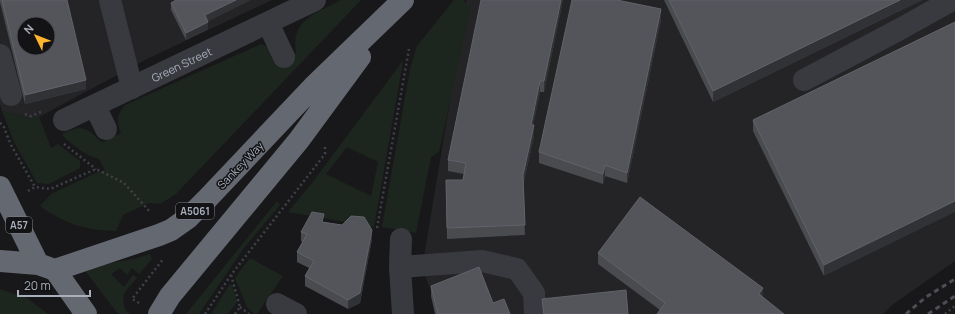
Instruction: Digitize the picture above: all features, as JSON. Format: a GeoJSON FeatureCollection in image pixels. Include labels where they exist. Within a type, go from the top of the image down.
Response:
{"type":"FeatureCollection","features":[{"type":"Feature","properties":{"kind":"highway","name":"Sankey Way"},"geometry":{"type":"LineString","coordinates":[[46,267],[159,235],[171,230],[188,218],[207,200],[313,87],[398,5]]}},
{"type":"Feature","properties":{"kind":"highway","name":"Sankey Way"},"geometry":{"type":"LineString","coordinates":[[151,310],[170,296],[300,140],[398,5]]}},
{"type":"Feature","properties":{"kind":"highway","name":"A57"},"geometry":{"type":"LineString","coordinates":[[0,187],[46,267],[86,314]]}},
{"type":"Feature","properties":{"kind":"highway"},"geometry":{"type":"LineString","coordinates":[[0,261],[46,267]]}},
{"type":"Feature","properties":{"kind":"street"},"geometry":{"type":"LineString","coordinates":[[110,0],[132,88]]}},
{"type":"Feature","properties":{"kind":"street","name":"Green Street"},"geometry":{"type":"LineString","coordinates":[[64,120],[315,0]]}},
{"type":"Feature","properties":{"kind":"street"},"geometry":{"type":"LineString","coordinates":[[804,80],[952,0]]}},
{"type":"Feature","properties":{"kind":"street"},"geometry":{"type":"LineString","coordinates":[[268,23],[284,57]]}},
{"type":"Feature","properties":{"kind":"street"},"geometry":{"type":"LineString","coordinates":[[0,55],[11,95]]}},
{"type":"Feature","properties":{"kind":"street"},"geometry":{"type":"LineString","coordinates":[[95,106],[106,129]]}},
{"type":"Feature","properties":{"kind":"street"},"geometry":{"type":"LineString","coordinates":[[401,239],[400,267],[403,314]]}},
{"type":"Feature","properties":{"kind":"street"},"geometry":{"type":"LineString","coordinates":[[400,267],[482,261],[517,269],[534,293],[535,314]]}},
{"type":"Feature","properties":{"kind":"path"},"geometry":{"type":"LineString","coordinates":[[377,228],[409,50]]}},
{"type":"Feature","properties":{"kind":"path"},"geometry":{"type":"LineString","coordinates":[[0,123],[3,125],[11,145],[35,187],[50,189],[96,169]]}},
{"type":"Feature","properties":{"kind":"path"},"geometry":{"type":"LineString","coordinates":[[205,314],[231,275],[326,154]]}},
{"type":"Feature","properties":{"kind":"path"},"geometry":{"type":"LineString","coordinates":[[81,156],[96,169],[124,183],[151,212],[166,256],[132,299],[151,310]]}},
{"type":"Feature","properties":{"kind":"path"},"geometry":{"type":"LineString","coordinates":[[231,275],[240,307],[249,314]]}},
{"type":"Feature","properties":{"kind":"path"},"geometry":{"type":"LineString","coordinates":[[945,314],[955,306]]}},
{"type":"Feature","properties":{"kind":"path"},"geometry":{"type":"LineString","coordinates":[[235,314],[240,307]]}},
{"type":"Feature","properties":{"kind":"shaded area"},"geometry":{"type":"Polygon","coordinates":[[[0,0],[272,0],[145,60],[39,117],[30,119],[2,111],[0,104],[0,0]]]}},
{"type":"Feature","properties":{"kind":"shaded area"},"geometry":{"type":"Polygon","coordinates":[[[341,0],[361,0],[176,194],[160,204],[149,203],[123,215],[116,231],[85,228],[58,217],[40,206],[51,194],[105,170],[99,159],[80,150],[63,136],[63,133],[82,128],[89,131],[103,142],[121,133],[118,125],[118,118],[120,111],[125,105],[261,44],[270,48],[277,62],[296,53],[295,41],[297,32],[301,25],[315,14],[341,0]]]}},
{"type":"Feature","properties":{"kind":"shaded area"},"geometry":{"type":"Polygon","coordinates":[[[454,0],[463,0],[471,7],[439,152],[431,157],[416,233],[382,227],[410,69],[417,46],[454,0]]]}},
{"type":"Feature","properties":{"kind":"shaded area"},"geometry":{"type":"Polygon","coordinates":[[[467,0],[955,0],[955,261],[892,305],[883,314],[440,314],[422,268],[467,0]]]}},
{"type":"Feature","properties":{"kind":"shaded area"},"geometry":{"type":"Polygon","coordinates":[[[403,62],[374,227],[288,212],[312,183],[403,62]],[[347,147],[326,174],[371,196],[378,162],[347,147]]]}},
{"type":"Feature","properties":{"kind":"shaded area"},"geometry":{"type":"Polygon","coordinates":[[[2,111],[30,119],[39,117],[51,148],[58,144],[80,161],[80,168],[49,184],[37,183],[14,142],[2,111]]]}},
{"type":"Feature","properties":{"kind":"shaded area"},"geometry":{"type":"Polygon","coordinates":[[[277,201],[280,205],[244,248],[199,314],[186,314],[277,201]]]}},
{"type":"Feature","properties":{"kind":"shaded area"},"geometry":{"type":"Polygon","coordinates":[[[150,254],[152,259],[139,274],[132,268],[127,275],[120,268],[111,274],[124,287],[133,275],[137,278],[125,293],[123,300],[126,311],[131,314],[118,314],[86,272],[85,268],[87,265],[119,262],[150,254]]]}},
{"type":"Feature","properties":{"kind":"shaded area"},"geometry":{"type":"Polygon","coordinates":[[[250,258],[283,276],[257,314],[254,314],[247,307],[235,278],[250,258]]]}},
{"type":"Feature","properties":{"kind":"shaded area"},"geometry":{"type":"Polygon","coordinates":[[[230,284],[232,285],[237,302],[228,314],[211,314],[230,284]]]}},
{"type":"Feature","properties":{"kind":"shaded area"},"geometry":{"type":"Polygon","coordinates":[[[0,289],[27,298],[48,314],[0,314],[0,289]]]}},
{"type":"Feature","properties":{"kind":"building"},"geometry":{"type":"Polygon","coordinates":[[[2,0],[67,0],[86,80],[25,95],[2,0]]]}},
{"type":"Feature","properties":{"kind":"building"},"geometry":{"type":"Polygon","coordinates":[[[176,0],[236,0],[205,15],[208,22],[186,33],[171,3],[176,0]]]}},
{"type":"Feature","properties":{"kind":"building"},"geometry":{"type":"Polygon","coordinates":[[[481,0],[561,0],[544,81],[540,81],[531,125],[534,125],[523,175],[525,225],[447,228],[446,180],[463,180],[466,163],[448,160],[481,0]]]}},
{"type":"Feature","properties":{"kind":"building"},"geometry":{"type":"Polygon","coordinates":[[[572,0],[617,0],[661,9],[627,173],[605,165],[603,174],[539,152],[572,0]]]}},
{"type":"Feature","properties":{"kind":"building"},"geometry":{"type":"Polygon","coordinates":[[[669,0],[900,0],[713,91],[669,0]]]}},
{"type":"Feature","properties":{"kind":"building"},"geometry":{"type":"Polygon","coordinates":[[[955,22],[955,201],[824,265],[753,120],[955,22]]]}},
{"type":"Feature","properties":{"kind":"building"},"geometry":{"type":"Polygon","coordinates":[[[640,197],[763,288],[759,294],[784,314],[657,314],[665,303],[598,253],[640,197]]]}},
{"type":"Feature","properties":{"kind":"building"},"geometry":{"type":"Polygon","coordinates":[[[312,212],[324,214],[322,222],[342,225],[351,216],[364,217],[372,230],[360,293],[348,300],[305,276],[314,261],[297,252],[307,234],[301,232],[312,212]]]}},
{"type":"Feature","properties":{"kind":"building"},"geometry":{"type":"Polygon","coordinates":[[[479,267],[493,303],[504,299],[510,314],[438,314],[431,286],[479,267]]]}},
{"type":"Feature","properties":{"kind":"building"},"geometry":{"type":"Polygon","coordinates":[[[626,290],[628,314],[544,314],[542,299],[626,290]]]}},
{"type":"Feature","properties":{"kind":"railway"},"geometry":{"type":"LineString","coordinates":[[906,314],[926,297],[955,279]]}},
{"type":"Feature","properties":{"kind":"railway"},"geometry":{"type":"LineString","coordinates":[[928,314],[955,296]]}}]}
